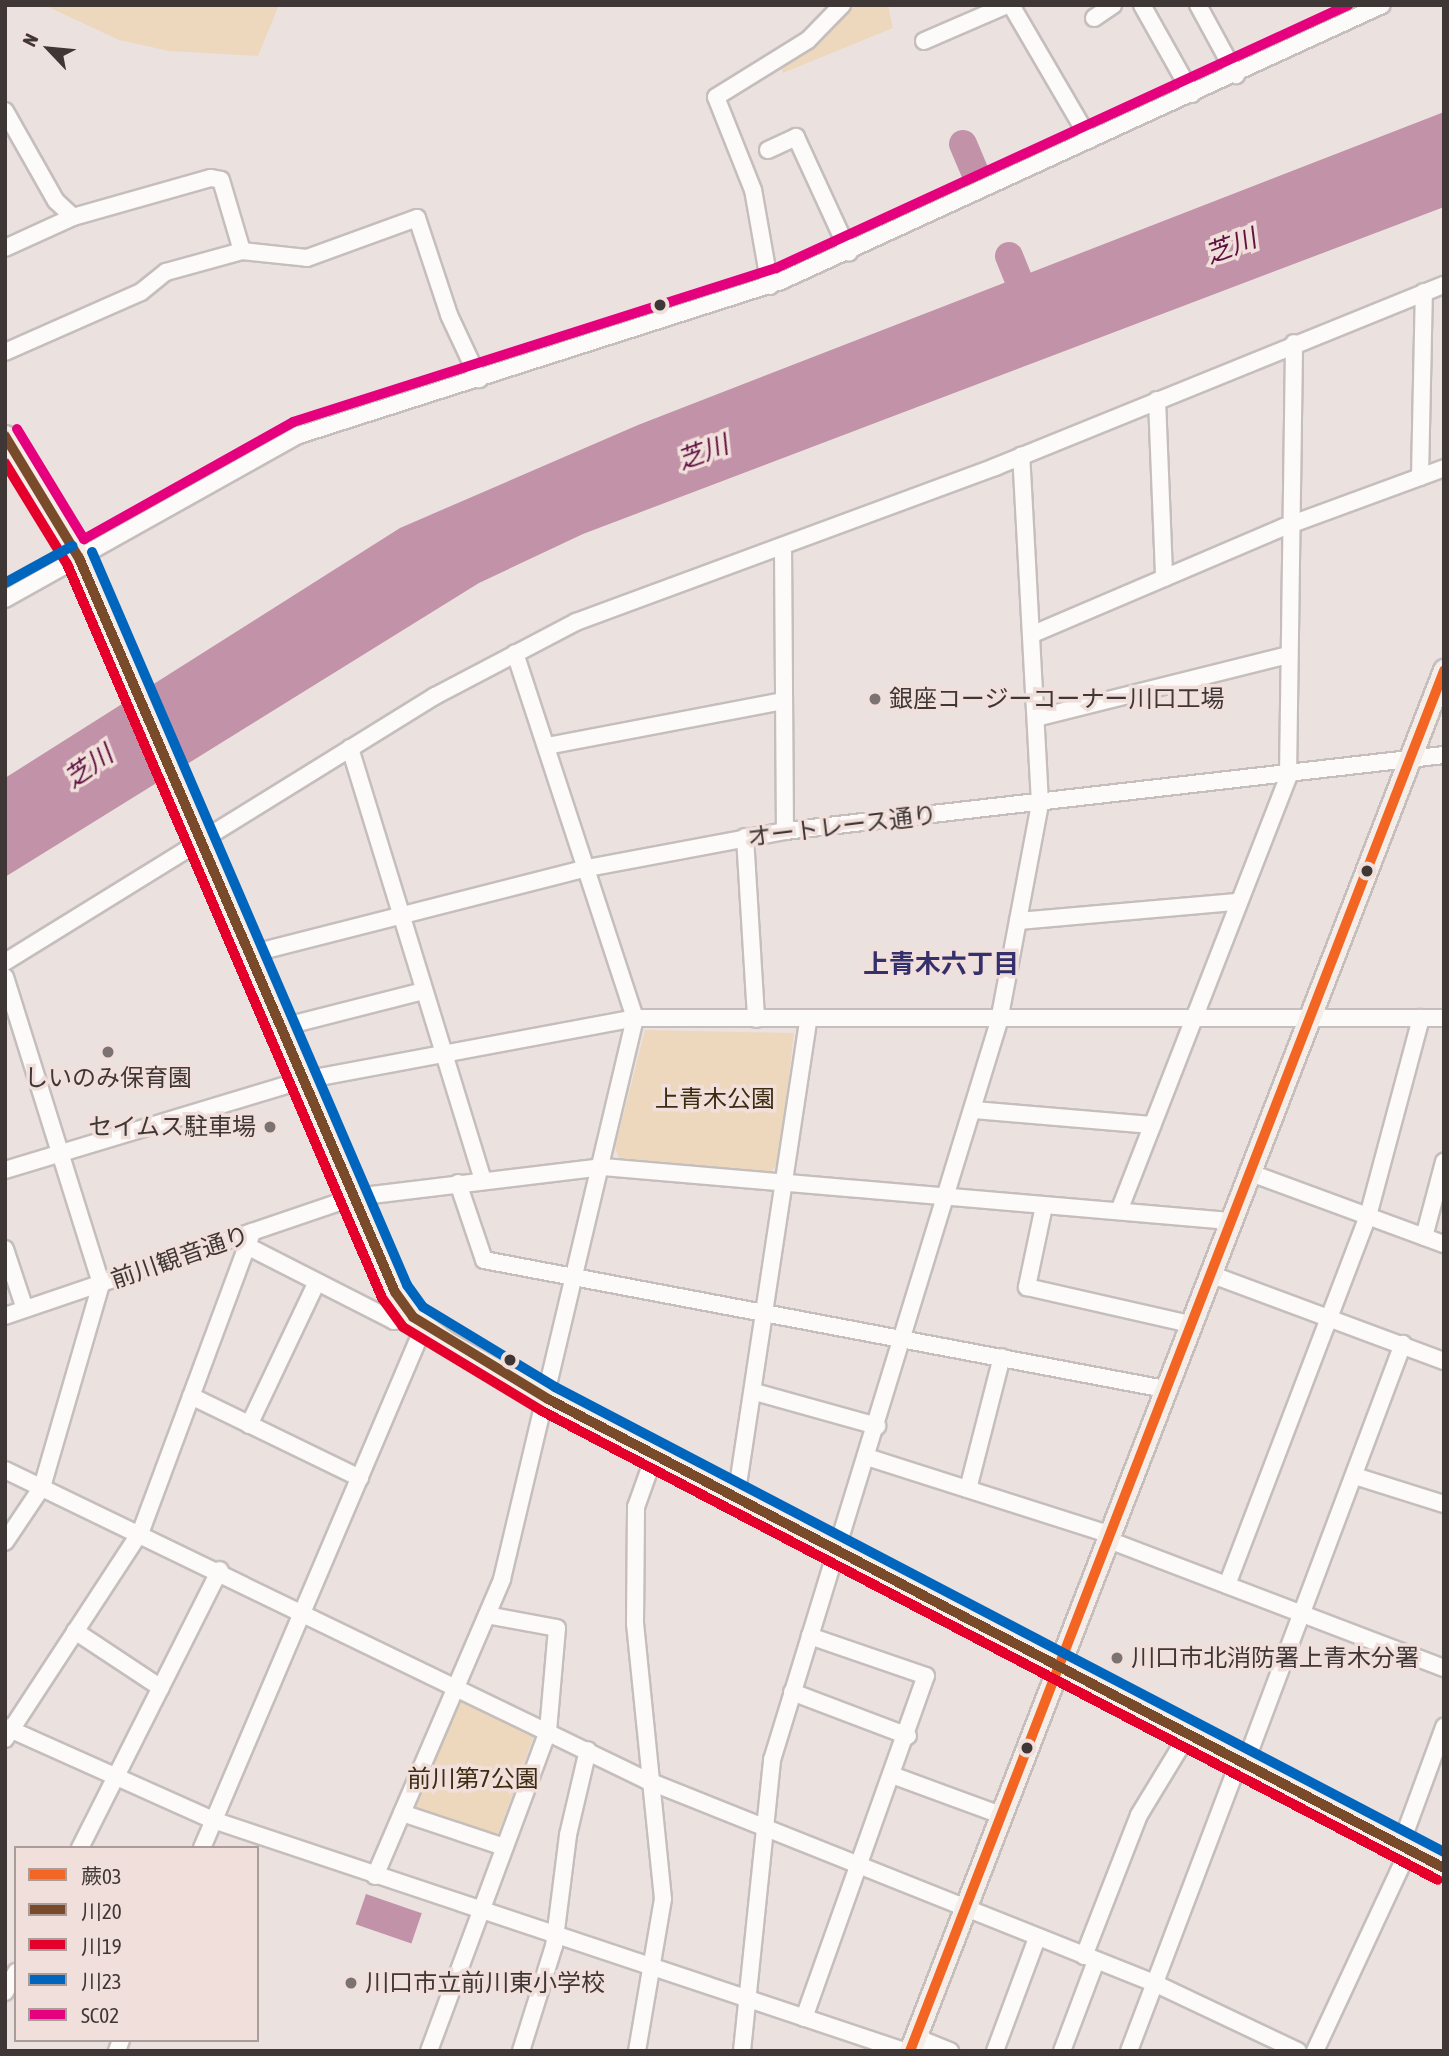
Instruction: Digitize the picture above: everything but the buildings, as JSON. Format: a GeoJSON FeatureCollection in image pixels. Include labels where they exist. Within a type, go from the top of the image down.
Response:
{"type":"FeatureCollection","features":[{"type":"Feature","properties":{"kind":"main road"},"geometry":{"type":"LineString","coordinates":[[5,436],[79,558],[395,1292],[419,1322],[548,1399],[1187,1736],[1444,1867]]}},
{"type":"Feature","properties":{"kind":"main road"},"geometry":{"type":"LineString","coordinates":[[910,2046],[1444,670]]}},
{"type":"Feature","properties":{"kind":"street"},"geometry":{"type":"LineString","coordinates":[[770,286],[753,190],[716,97],[808,40],[842,5]]}},
{"type":"Feature","properties":{"kind":"street"},"geometry":{"type":"LineString","coordinates":[[925,41],[1009,5],[1090,140]]}},
{"type":"Feature","properties":{"kind":"street"},"geometry":{"type":"LineString","coordinates":[[1094,18],[1113,5]]}},
{"type":"Feature","properties":{"kind":"street"},"geometry":{"type":"LineString","coordinates":[[1142,5],[1192,94]]}},
{"type":"Feature","properties":{"kind":"street"},"geometry":{"type":"LineString","coordinates":[[1198,5],[1236,75]]}},
{"type":"Feature","properties":{"kind":"street"},"geometry":{"type":"LineString","coordinates":[[5,599],[299,435],[770,286],[1236,75],[1382,5]]}},
{"type":"Feature","properties":{"kind":"street"},"geometry":{"type":"LineString","coordinates":[[5,111],[56,201],[73,217]]}},
{"type":"Feature","properties":{"kind":"street"},"geometry":{"type":"LineString","coordinates":[[768,150],[796,137],[849,252]]}},
{"type":"Feature","properties":{"kind":"street"},"geometry":{"type":"LineString","coordinates":[[5,248],[73,217],[187,186],[221,180],[242,251]]}},
{"type":"Feature","properties":{"kind":"street"},"geometry":{"type":"LineString","coordinates":[[5,352],[141,292],[166,272],[242,251],[307,258],[417,218],[449,315],[479,379]]}},
{"type":"Feature","properties":{"kind":"street"},"geometry":{"type":"LineString","coordinates":[[5,962],[350,748],[515,653],[576,622],[1021,456],[1294,343],[1444,285]]}},
{"type":"Feature","properties":{"kind":"street"},"geometry":{"type":"LineString","coordinates":[[1420,477],[1424,292]]}},
{"type":"Feature","properties":{"kind":"street"},"geometry":{"type":"LineString","coordinates":[[1119,1211],[1237,902],[1288,777],[1289,525],[1294,343]]}},
{"type":"Feature","properties":{"kind":"street"},"geometry":{"type":"LineString","coordinates":[[1157,400],[1164,578]]}},
{"type":"Feature","properties":{"kind":"street"},"geometry":{"type":"LineString","coordinates":[[742,2051],[751,2001],[772,1760],[877,1426],[999,1021],[1040,803],[1033,634],[1021,456]]}},
{"type":"Feature","properties":{"kind":"street"},"geometry":{"type":"LineString","coordinates":[[1033,634],[1289,525],[1444,468]]}},
{"type":"Feature","properties":{"kind":"street"},"geometry":{"type":"LineString","coordinates":[[783,547],[785,831]]}},
{"type":"Feature","properties":{"kind":"street"},"geometry":{"type":"LineString","coordinates":[[375,1876],[502,1579],[578,1276],[635,1018],[588,868],[515,653]]}},
{"type":"Feature","properties":{"kind":"street"},"geometry":{"type":"LineString","coordinates":[[1036,718],[1289,655]]}},
{"type":"Feature","properties":{"kind":"street"},"geometry":{"type":"LineString","coordinates":[[547,746],[784,701]]}},
{"type":"Feature","properties":{"kind":"street"},"geometry":{"type":"LineString","coordinates":[[350,748],[398,916],[445,1054],[483,1180]]}},
{"type":"Feature","properties":{"kind":"street","name":"オートレース通り"},"geometry":{"type":"LineString","coordinates":[[250,954],[588,868],[785,831],[1288,777],[1444,755]]}},
{"type":"Feature","properties":{"kind":"street"},"geometry":{"type":"LineString","coordinates":[[745,838],[756,1019]]}},
{"type":"Feature","properties":{"kind":"street"},"geometry":{"type":"LineString","coordinates":[[1018,920],[1237,902]]}},
{"type":"Feature","properties":{"kind":"street"},"geometry":{"type":"LineString","coordinates":[[5,977],[63,1152],[101,1284],[42,1487],[5,1542]]}},
{"type":"Feature","properties":{"kind":"street"},"geometry":{"type":"LineString","coordinates":[[282,1027],[423,991]]}},
{"type":"Feature","properties":{"kind":"street"},"geometry":{"type":"LineString","coordinates":[[5,1170],[304,1080],[635,1018],[1192,1022],[1444,1018]]}},
{"type":"Feature","properties":{"kind":"street"},"geometry":{"type":"LineString","coordinates":[[1227,1585],[1368,1216],[1421,1018]]}},
{"type":"Feature","properties":{"kind":"street"},"geometry":{"type":"LineString","coordinates":[[736,1498],[755,1392],[808,1020]]}},
{"type":"Feature","properties":{"kind":"street"},"geometry":{"type":"LineString","coordinates":[[973,1110],[1152,1125]]}},
{"type":"Feature","properties":{"kind":"street"},"geometry":{"type":"LineString","coordinates":[[1424,1237],[1444,1162]]}},
{"type":"Feature","properties":{"kind":"street","name":"前川観音通り"},"geometry":{"type":"LineString","coordinates":[[5,1315],[249,1239],[355,1197],[603,1167],[1230,1221]]}},
{"type":"Feature","properties":{"kind":"street"},"geometry":{"type":"LineString","coordinates":[[1248,1172],[1444,1244]]}},
{"type":"Feature","properties":{"kind":"street"},"geometry":{"type":"LineString","coordinates":[[458,1183],[484,1260],[1165,1389]]}},
{"type":"Feature","properties":{"kind":"street"},"geometry":{"type":"LineString","coordinates":[[1044,1206],[1027,1287],[1190,1324]]}},
{"type":"Feature","properties":{"kind":"street"},"geometry":{"type":"LineString","coordinates":[[203,1846],[213,1820],[301,1613],[360,1478],[419,1322],[394,1321],[317,1282],[249,1239],[141,1531],[7,1732],[213,1820],[480,1912],[804,2018],[910,2046],[950,2051]]}},
{"type":"Feature","properties":{"kind":"street"},"geometry":{"type":"LineString","coordinates":[[5,1249],[25,1309]]}},
{"type":"Feature","properties":{"kind":"street"},"geometry":{"type":"LineString","coordinates":[[1210,1273],[1444,1360]]}},
{"type":"Feature","properties":{"kind":"street"},"geometry":{"type":"LineString","coordinates":[[249,1424],[317,1282]]}},
{"type":"Feature","properties":{"kind":"street"},"geometry":{"type":"LineString","coordinates":[[1129,2051],[1355,1476],[1403,1344]]}},
{"type":"Feature","properties":{"kind":"street"},"geometry":{"type":"LineString","coordinates":[[968,1489],[1002,1357]]}},
{"type":"Feature","properties":{"kind":"street"},"geometry":{"type":"LineString","coordinates":[[755,1392],[877,1426]]}},
{"type":"Feature","properties":{"kind":"street"},"geometry":{"type":"LineString","coordinates":[[191,1396],[360,1478]]}},
{"type":"Feature","properties":{"kind":"street"},"geometry":{"type":"LineString","coordinates":[[637,2051],[653,1970],[663,1899],[646,1780],[634,1535],[636,1507],[655,1454]]}},
{"type":"Feature","properties":{"kind":"street"},"geometry":{"type":"LineString","coordinates":[[867,1457],[1107,1537],[1301,1615],[1444,1668]]}},
{"type":"Feature","properties":{"kind":"street"},"geometry":{"type":"LineString","coordinates":[[5,1470],[141,1531],[301,1613],[646,1780],[859,1869],[1154,1983],[1298,2051]]}},
{"type":"Feature","properties":{"kind":"street"},"geometry":{"type":"LineString","coordinates":[[1355,1476],[1444,1504]]}},
{"type":"Feature","properties":{"kind":"street"},"geometry":{"type":"LineString","coordinates":[[81,1846],[220,1570]]}},
{"type":"Feature","properties":{"kind":"street"},"geometry":{"type":"LineString","coordinates":[[429,2051],[548,1731],[557,1628],[486,1615]]}},
{"type":"Feature","properties":{"kind":"street"},"geometry":{"type":"LineString","coordinates":[[75,1631],[161,1688]]}},
{"type":"Feature","properties":{"kind":"street"},"geometry":{"type":"LineString","coordinates":[[804,2018],[908,1735],[926,1676],[810,1636]]}},
{"type":"Feature","properties":{"kind":"street"},"geometry":{"type":"LineString","coordinates":[[792,1692],[908,1735]]}},
{"type":"Feature","properties":{"kind":"street"},"geometry":{"type":"LineString","coordinates":[[1315,2051],[1405,1846],[1444,1727]]}},
{"type":"Feature","properties":{"kind":"street"},"geometry":{"type":"LineString","coordinates":[[1062,2051],[1090,1958],[1139,1815],[1187,1736]]}},
{"type":"Feature","properties":{"kind":"street"},"geometry":{"type":"LineString","coordinates":[[521,2051],[554,1937],[568,1835],[588,1750]]}},
{"type":"Feature","properties":{"kind":"street"},"geometry":{"type":"LineString","coordinates":[[892,1774],[1001,1815]]}},
{"type":"Feature","properties":{"kind":"street"},"geometry":{"type":"LineString","coordinates":[[402,1813],[504,1847]]}},
{"type":"Feature","properties":{"kind":"street"},"geometry":{"type":"LineString","coordinates":[[995,2051],[1037,1938]]}},
{"type":"Feature","properties":{"kind":"street"},"geometry":{"type":"LineString","coordinates":[[5,1992],[14,1976]]}},
{"type":"Feature","properties":{"kind":"green space"},"geometry":{"type":"Polygon","coordinates":[[[44,5],[279,5],[258,56],[169,51],[119,40],[44,5]]]}},
{"type":"Feature","properties":{"kind":"green space"},"geometry":{"type":"Polygon","coordinates":[[[852,5],[888,5],[893,28],[783,73],[780,67],[852,5]]]}},
{"type":"Feature","properties":{"kind":"green space","name":"上青木公園"},"geometry":{"type":"Polygon","coordinates":[[[645,1030],[794,1033],[779,1164],[770,1172],[619,1158],[615,1147],[645,1030]]]}},
{"type":"Feature","properties":{"kind":"green space","name":"前川第7公園"},"geometry":{"type":"Polygon","coordinates":[[[462,1698],[535,1733],[496,1840],[412,1808],[455,1700],[462,1698]]]}},
{"type":"Feature","properties":{"kind":"water","name":"芝川"},"geometry":{"type":"Polygon","coordinates":[[[1444,112],[1444,207],[583,534],[479,583],[5,877],[5,778],[400,528],[638,425],[1444,112]]]}},
{"type":"Feature","properties":{"kind":"water"},"geometry":{"type":"Polygon","coordinates":[[[366,1894],[422,1913],[411,1943],[356,1924],[366,1894]]]}},
{"type":"Feature","properties":{"kind":"pier"},"geometry":{"type":"Polygon","coordinates":[[[150,682],[185,766],[160,782],[124,699],[150,682]]]}},
{"type":"Feature","properties":{"kind":"waterway"},"geometry":{"type":"LineString","coordinates":[[963,144],[976,174]]}},
{"type":"Feature","properties":{"kind":"waterway"},"geometry":{"type":"LineString","coordinates":[[1009,256],[1032,313]]}},
{"type":"Feature","properties":{"kind":"transit line","name":"SC02"},"geometry":{"type":"LineString","coordinates":[[17,429],[84,539],[293,422],[776,268],[1348,5]]}},
{"type":"Feature","properties":{"kind":"transit line","name":"川20"},"geometry":{"type":"LineString","coordinates":[[5,436],[79,558],[395,1292],[413,1317],[548,1399],[1444,1868]]}},
{"type":"Feature","properties":{"kind":"transit line","name":"川19"},"geometry":{"type":"LineString","coordinates":[[5,463],[67,564],[382,1298],[403,1327],[542,1411],[1438,1880]]}},
{"type":"Feature","properties":{"kind":"transit line","name":"川23"},"geometry":{"type":"LineString","coordinates":[[5,583],[72,546]]}},
{"type":"Feature","properties":{"kind":"transit line","name":"川23"},"geometry":{"type":"LineString","coordinates":[[92,552],[407,1285],[423,1307],[555,1387],[1444,1852]]}},
{"type":"Feature","properties":{"kind":"transit line","name":"蕨03"},"geometry":{"type":"LineString","coordinates":[[910,2051],[1444,671]]}},
{"type":"Feature","properties":{"kind":"place","name":"銀座コージーコーナー川口工場"},"geometry":{"type":"Point","coordinates":[875,699]}},
{"type":"Feature","properties":{"kind":"place","name":"しいのみ保育園"},"geometry":{"type":"Point","coordinates":[108,1052]}},
{"type":"Feature","properties":{"kind":"place","name":"セイムス駐車場"},"geometry":{"type":"Point","coordinates":[270,1127]}},
{"type":"Feature","properties":{"kind":"place","name":"川口市北消防署上青木分署"},"geometry":{"type":"Point","coordinates":[1117,1658]}},
{"type":"Feature","properties":{"kind":"place","name":"川口市立前川東小学校"},"geometry":{"type":"Point","coordinates":[351,1983]}},
{"type":"Feature","properties":{"kind":"district","name":"上青木六丁目"},"geometry":{"type":"Point","coordinates":[941,965]}}]}
